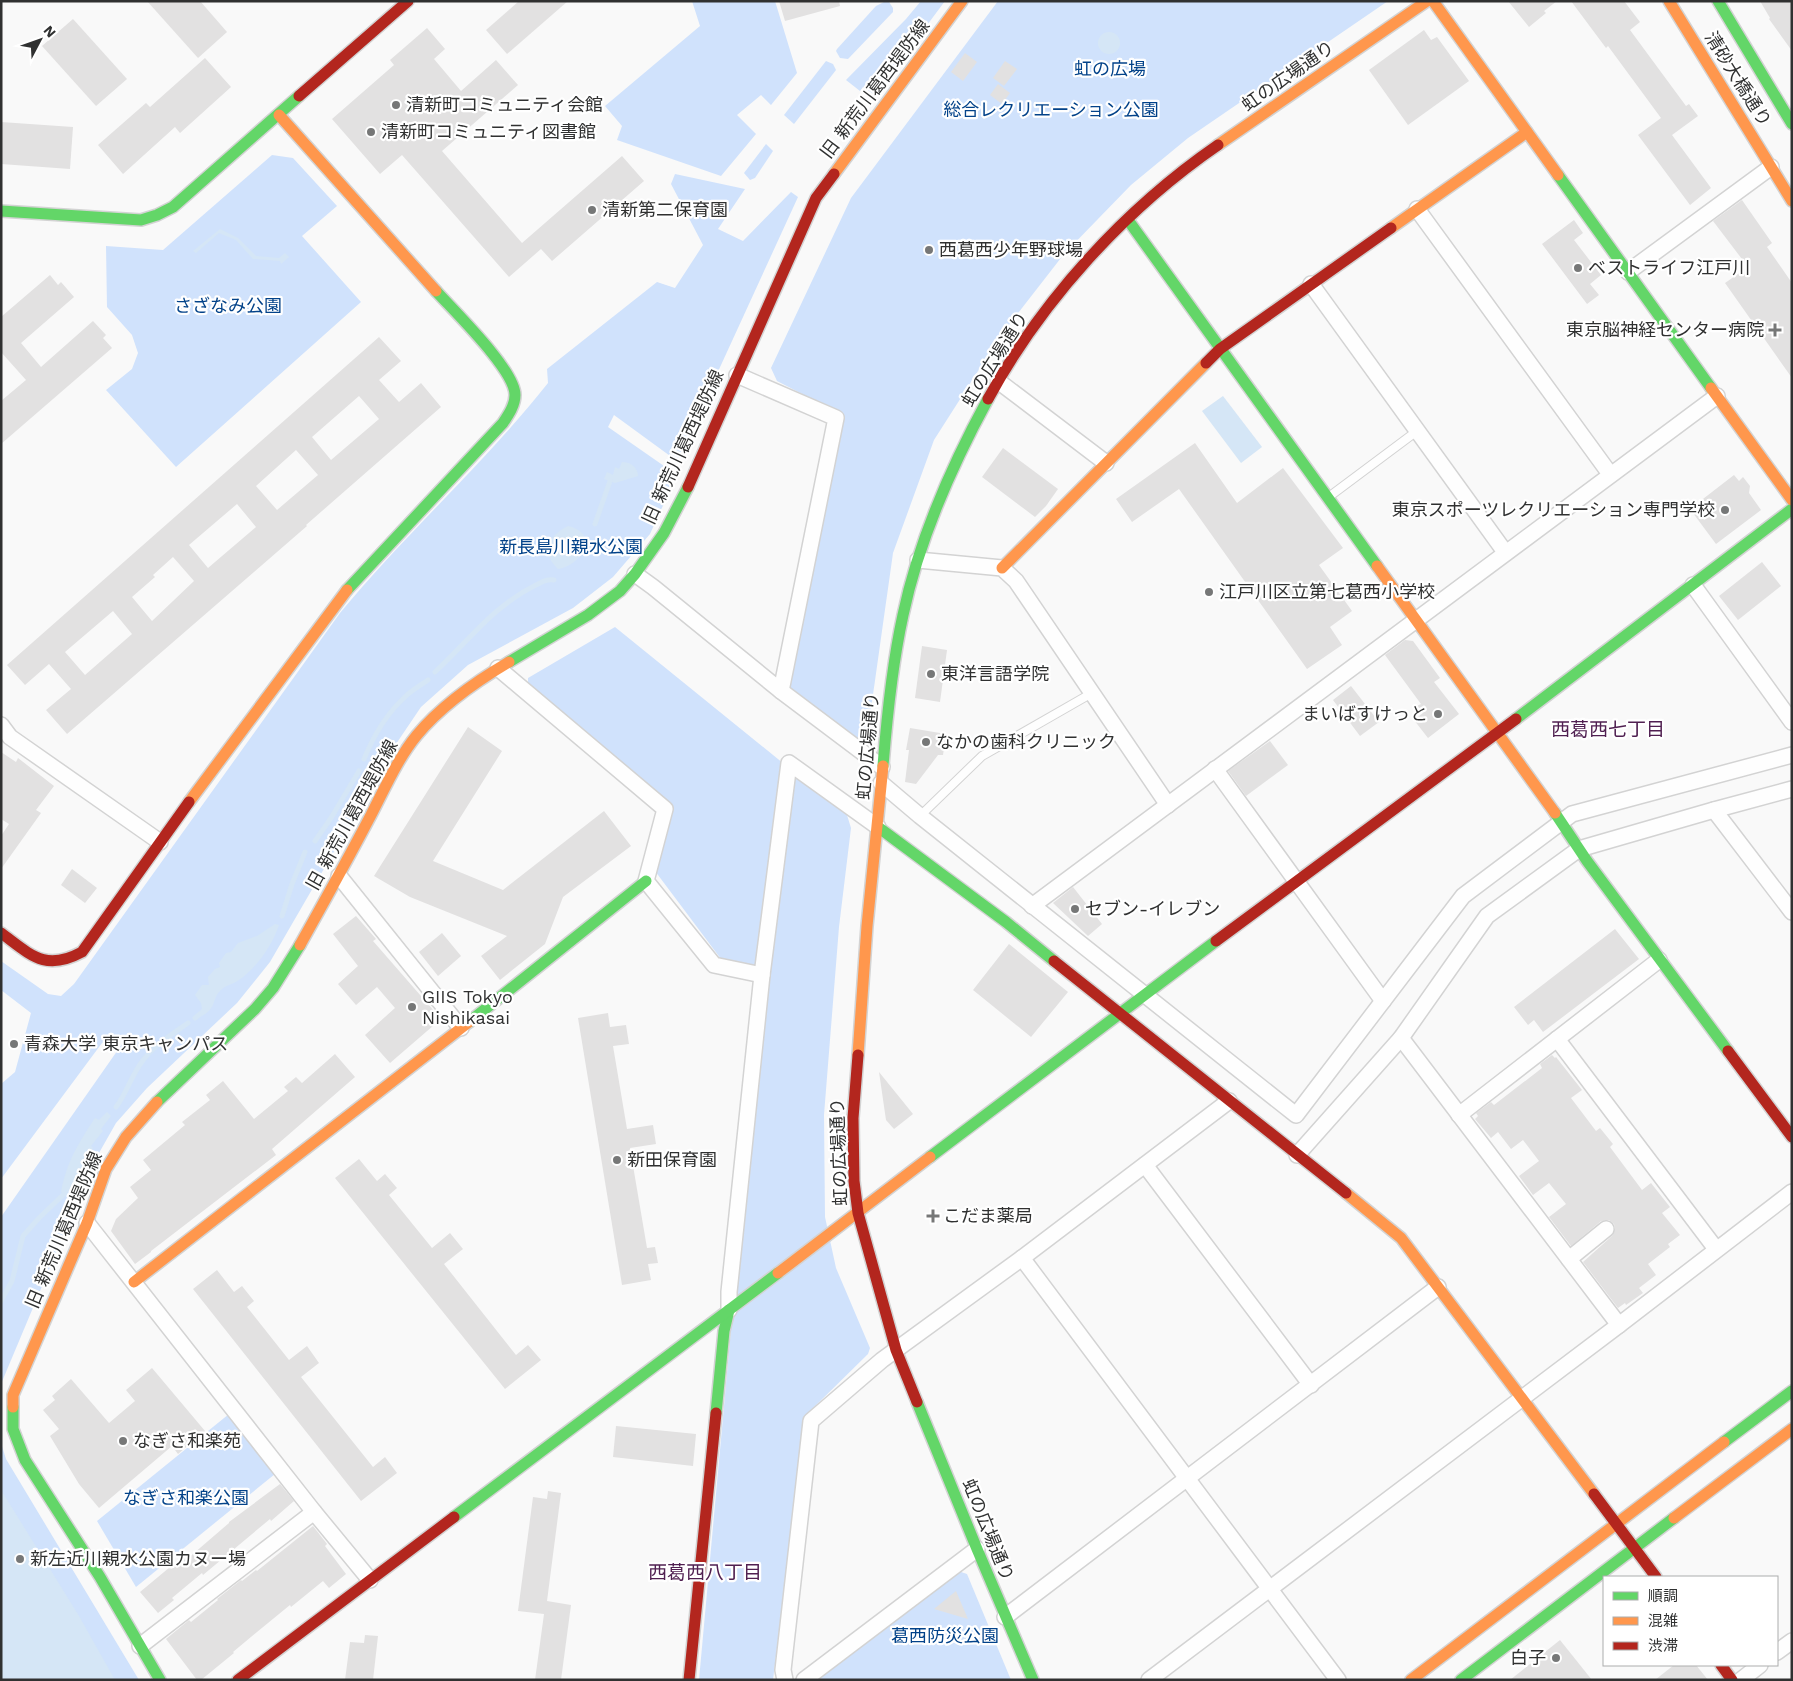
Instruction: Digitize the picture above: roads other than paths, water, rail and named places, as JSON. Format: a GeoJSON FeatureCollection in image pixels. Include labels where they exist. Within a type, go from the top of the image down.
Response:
{"type":"FeatureCollection","features":[{"type":"Feature","properties":{"kind":"street"},"geometry":{"type":"LineString","coordinates":[[1,211],[141,220],[173,207],[408,1]]}},
{"type":"Feature","properties":{"kind":"street","name":"旧 新荒川葛西堤防線"},"geometry":{"type":"LineString","coordinates":[[160,1680],[94,1569],[25,1460],[13,1429],[13,1395],[86,1223],[106,1169],[126,1137],[157,1102],[255,1008],[273,988],[289,965],[339,876],[398,764],[416,736],[439,712],[469,687],[588,615],[620,591],[635,574],[668,525],[687,488],[816,198],[962,1]]}},
{"type":"Feature","properties":{"kind":"street","name":"虹の広場通り"},"geometry":{"type":"LineString","coordinates":[[1033,1680],[976,1549],[896,1350],[858,1213],[854,1181],[853,1118],[866,926],[878,827],[882,767],[893,666],[904,613],[933,514],[952,469],[998,381],[1026,338],[1057,296],[1091,257],[1166,185],[1207,153],[1427,1]]}},
{"type":"Feature","properties":{"kind":"street"},"geometry":{"type":"LineString","coordinates":[[1433,1],[1792,500]]}},
{"type":"Feature","properties":{"kind":"street","name":"清砂大橋通り"},"geometry":{"type":"LineString","coordinates":[[1669,1],[1792,201]]}},
{"type":"Feature","properties":{"kind":"street","name":"清砂大橋通り"},"geometry":{"type":"LineString","coordinates":[[1718,1],[1792,124]]}},
{"type":"Feature","properties":{"kind":"street"},"geometry":{"type":"LineString","coordinates":[[1,934],[32,956],[44,962],[59,964],[71,960],[82,952],[160,842],[344,592],[503,423],[512,410],[515,398],[513,380],[504,367],[278,114]]}},
{"type":"Feature","properties":{"kind":"street"},"geometry":{"type":"LineString","coordinates":[[1002,568],[1220,349],[1527,132]]}},
{"type":"Feature","properties":{"kind":"street"},"geometry":{"type":"LineString","coordinates":[[1628,272],[1771,167]]}},
{"type":"Feature","properties":{"kind":"street"},"geometry":{"type":"LineString","coordinates":[[1417,209],[1610,474]]}},
{"type":"Feature","properties":{"kind":"street"},"geometry":{"type":"LineString","coordinates":[[1128,220],[1498,732],[1659,960],[1792,1137]]}},
{"type":"Feature","properties":{"kind":"street"},"geometry":{"type":"LineString","coordinates":[[1311,284],[1505,552]]}},
{"type":"Feature","properties":{"kind":"street"},"geometry":{"type":"LineString","coordinates":[[736,375],[836,418],[781,691]]}},
{"type":"Feature","properties":{"kind":"street"},"geometry":{"type":"LineString","coordinates":[[998,381],[1106,463]]}},
{"type":"Feature","properties":{"kind":"street"},"geometry":{"type":"LineString","coordinates":[[1032,906],[1717,396]]}},
{"type":"Feature","properties":{"kind":"street"},"geometry":{"type":"LineString","coordinates":[[238,1680],[858,1213],[895,1182],[1498,732],[1792,509]]}},
{"type":"Feature","properties":{"kind":"street"},"geometry":{"type":"LineString","coordinates":[[918,560],[1002,568],[1016,581],[1168,805]]}},
{"type":"Feature","properties":{"kind":"street"},"geometry":{"type":"LineString","coordinates":[[635,574],[781,691],[882,767]]}},
{"type":"Feature","properties":{"kind":"street"},"geometry":{"type":"LineString","coordinates":[[1693,585],[1792,722]]}},
{"type":"Feature","properties":{"kind":"street"},"geometry":{"type":"LineString","coordinates":[[134,1282],[461,1028],[646,881],[665,810],[498,668]]}},
{"type":"Feature","properties":{"kind":"street"},"geometry":{"type":"LineString","coordinates":[[4,735],[160,842]]}},
{"type":"Feature","properties":{"kind":"street"},"geometry":{"type":"LineString","coordinates":[[881,783],[1032,906],[1296,1115],[1463,896],[1572,814],[1792,756]]}},
{"type":"Feature","properties":{"kind":"street"},"geometry":{"type":"LineString","coordinates":[[688,1680],[724,1331],[729,1310],[729,1292],[762,975],[789,763],[1006,922],[1380,1219],[1401,1238],[1655,1576]]}},
{"type":"Feature","properties":{"kind":"street"},"geometry":{"type":"LineString","coordinates":[[1215,770],[1383,1001]]}},
{"type":"Feature","properties":{"kind":"street"},"geometry":{"type":"LineString","coordinates":[[1297,1155],[1401,1038],[1488,916],[1579,849],[1792,789]]}},
{"type":"Feature","properties":{"kind":"street"},"geometry":{"type":"LineString","coordinates":[[1714,810],[1792,912]]}},
{"type":"Feature","properties":{"kind":"street"},"geometry":{"type":"LineString","coordinates":[[339,876],[461,1028]]}},
{"type":"Feature","properties":{"kind":"street"},"geometry":{"type":"LineString","coordinates":[[646,881],[714,965],[762,975]]}},
{"type":"Feature","properties":{"kind":"street"},"geometry":{"type":"LineString","coordinates":[[1459,1114],[1659,960]]}},
{"type":"Feature","properties":{"kind":"street"},"geometry":{"type":"LineString","coordinates":[[1401,1038],[1619,1325]]}},
{"type":"Feature","properties":{"kind":"street"},"geometry":{"type":"LineString","coordinates":[[1557,1039],[1716,1249]]}},
{"type":"Feature","properties":{"kind":"street"},"geometry":{"type":"LineString","coordinates":[[785,1680],[783,1670],[811,1421],[896,1350],[1022,1258],[1229,1101]]}},
{"type":"Feature","properties":{"kind":"street"},"geometry":{"type":"LineString","coordinates":[[1145,1165],[1311,1385]]}},
{"type":"Feature","properties":{"kind":"street"},"geometry":{"type":"LineString","coordinates":[[1149,1680],[1792,1192]]}},
{"type":"Feature","properties":{"kind":"street"},"geometry":{"type":"LineString","coordinates":[[86,1223],[370,1580]]}},
{"type":"Feature","properties":{"kind":"street"},"geometry":{"type":"LineString","coordinates":[[1568,1259],[1606,1229]]}},
{"type":"Feature","properties":{"kind":"street"},"geometry":{"type":"LineString","coordinates":[[1022,1258],[1338,1680]]}},
{"type":"Feature","properties":{"kind":"street"},"geometry":{"type":"LineString","coordinates":[[1005,1617],[1438,1287]]}},
{"type":"Feature","properties":{"kind":"street"},"geometry":{"type":"LineString","coordinates":[[1411,1680],[1792,1391]]}},
{"type":"Feature","properties":{"kind":"street"},"geometry":{"type":"LineString","coordinates":[[1461,1680],[1792,1429]]}},
{"type":"Feature","properties":{"kind":"street"},"geometry":{"type":"LineString","coordinates":[[140,1646],[314,1512]]}},
{"type":"Feature","properties":{"kind":"street"},"geometry":{"type":"LineString","coordinates":[[804,1680],[976,1549]]}},
{"type":"Feature","properties":{"kind":"street"},"geometry":{"type":"LineString","coordinates":[[1778,1651],[1792,1641]]}},
{"type":"Feature","properties":{"kind":"street"},"geometry":{"type":"LineString","coordinates":[[1722,1666],[1732,1680]]}},
{"type":"Feature","properties":{"kind":"street"},"geometry":{"type":"LineString","coordinates":[[1741,1680],[1759,1666]]}},
{"type":"Feature","properties":{"kind":"lane"},"geometry":{"type":"LineString","coordinates":[[1328,497],[1417,431]]}},
{"type":"Feature","properties":{"kind":"lane"},"geometry":{"type":"LineString","coordinates":[[920,816],[982,756],[1092,693]]}},
{"type":"Feature","properties":{"kind":"waterway"},"geometry":{"type":"LineString","coordinates":[[595,524],[610,481]]}},
{"type":"Feature","properties":{"kind":"waterway"},"geometry":{"type":"LineString","coordinates":[[435,672],[507,603],[521,593],[546,580],[554,580]]}},
{"type":"Feature","properties":{"kind":"waterway"},"geometry":{"type":"LineString","coordinates":[[364,759],[376,734],[393,710],[408,694],[428,680]]}},
{"type":"Feature","properties":{"kind":"waterway"},"geometry":{"type":"LineString","coordinates":[[315,841],[359,771]]}},
{"type":"Feature","properties":{"kind":"waterway"},"geometry":{"type":"LineString","coordinates":[[282,916],[305,852]]}},
{"type":"Feature","properties":{"kind":"waterway"},"geometry":{"type":"LineString","coordinates":[[195,1018],[200,1014]]}},
{"type":"Feature","properties":{"kind":"waterway"},"geometry":{"type":"LineString","coordinates":[[116,1107],[137,1068],[151,1051],[188,1023]]}},
{"type":"Feature","properties":{"kind":"waterway"},"geometry":{"type":"LineString","coordinates":[[1,1301],[12,1281],[23,1236],[64,1194]]}},
{"type":"Feature","properties":{"kind":"place","name":"清新町コミュニティ会館"},"geometry":{"type":"Point","coordinates":[396,105]}},
{"type":"Feature","properties":{"kind":"place","name":"清新町コミュニティ図書館"},"geometry":{"type":"Point","coordinates":[371,132]}},
{"type":"Feature","properties":{"kind":"place","name":"清新第二保育園"},"geometry":{"type":"Point","coordinates":[592,210]}},
{"type":"Feature","properties":{"kind":"place","name":"西葛西少年野球場"},"geometry":{"type":"Point","coordinates":[929,250]}},
{"type":"Feature","properties":{"kind":"place","name":"ベストライフ江戸川"},"geometry":{"type":"Point","coordinates":[1578,268]}},
{"type":"Feature","properties":{"kind":"place","name":"東京脳神経センター病院"},"geometry":{"type":"Point","coordinates":[1775,330]}},
{"type":"Feature","properties":{"kind":"place","name":"東京スポーツレクリエーション専門学校"},"geometry":{"type":"Point","coordinates":[1725,510]}},
{"type":"Feature","properties":{"kind":"place","name":"江戸川区立第七葛西小学校"},"geometry":{"type":"Point","coordinates":[1209,592]}},
{"type":"Feature","properties":{"kind":"place","name":"東洋言語学院"},"geometry":{"type":"Point","coordinates":[931,674]}},
{"type":"Feature","properties":{"kind":"place","name":"まいばすけっと"},"geometry":{"type":"Point","coordinates":[1438,714]}},
{"type":"Feature","properties":{"kind":"place","name":"なかの歯科クリニック"},"geometry":{"type":"Point","coordinates":[926,742]}},
{"type":"Feature","properties":{"kind":"place","name":"セブン-イレブン"},"geometry":{"type":"Point","coordinates":[1075,909]}},
{"type":"Feature","properties":{"kind":"place","name":"GIIS Tokyo Nishikasai"},"geometry":{"type":"Point","coordinates":[412,1007]}},
{"type":"Feature","properties":{"kind":"place","name":"青森大学 東京キャンパス"},"geometry":{"type":"Point","coordinates":[14,1044]}},
{"type":"Feature","properties":{"kind":"place","name":"新田保育園"},"geometry":{"type":"Point","coordinates":[617,1160]}},
{"type":"Feature","properties":{"kind":"place","name":"こだま薬局"},"geometry":{"type":"Point","coordinates":[933,1216]}},
{"type":"Feature","properties":{"kind":"place","name":"なぎさ和楽苑"},"geometry":{"type":"Point","coordinates":[123,1441]}},
{"type":"Feature","properties":{"kind":"place","name":"新左近川親水公園カヌー場"},"geometry":{"type":"Point","coordinates":[20,1559]}},
{"type":"Feature","properties":{"kind":"place","name":"白子"},"geometry":{"type":"Point","coordinates":[1556,1658]}},
{"type":"Feature","properties":{"kind":"district","name":"西葛西七丁目"},"geometry":{"type":"Point","coordinates":[1608,729]}},
{"type":"Feature","properties":{"kind":"district","name":"西葛西八丁目"},"geometry":{"type":"Point","coordinates":[705,1572]}},
{"type":"Feature","properties":{"kind":"park label","name":"虹の広場"},"geometry":{"type":"Point","coordinates":[1110,69]}},
{"type":"Feature","properties":{"kind":"park label","name":"総合レクリエーション公園"},"geometry":{"type":"Point","coordinates":[1051,110]}},
{"type":"Feature","properties":{"kind":"park label","name":"さざなみ公園"},"geometry":{"type":"Point","coordinates":[228,306]}},
{"type":"Feature","properties":{"kind":"park label","name":"新長島川親水公園"},"geometry":{"type":"Point","coordinates":[571,547]}},
{"type":"Feature","properties":{"kind":"park label","name":"なぎさ和楽公園"},"geometry":{"type":"Point","coordinates":[186,1498]}},
{"type":"Feature","properties":{"kind":"park label","name":"葛西防災公園"},"geometry":{"type":"Point","coordinates":[945,1636]}}]}
